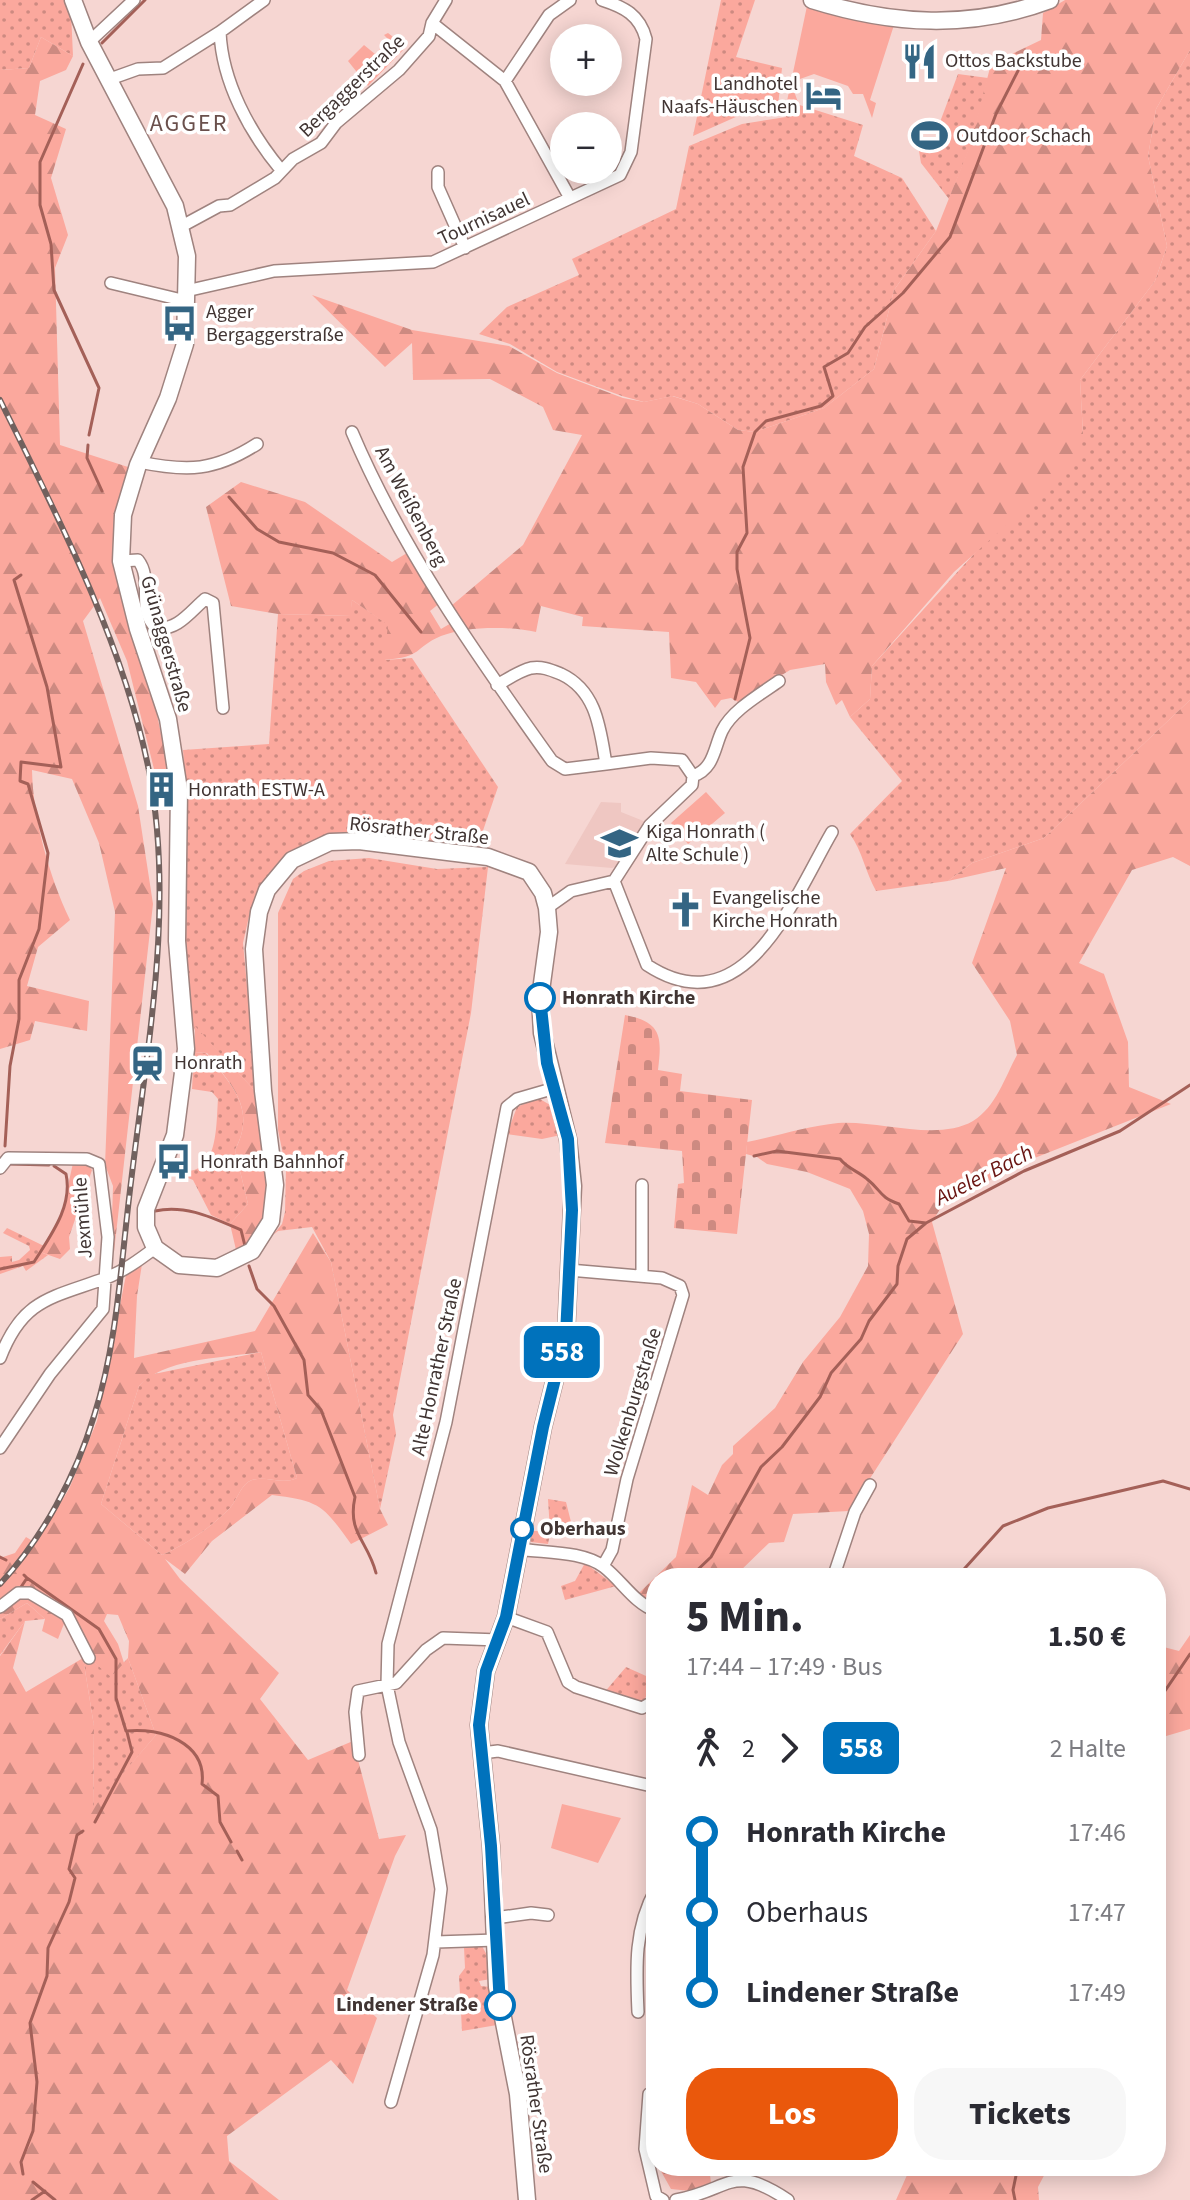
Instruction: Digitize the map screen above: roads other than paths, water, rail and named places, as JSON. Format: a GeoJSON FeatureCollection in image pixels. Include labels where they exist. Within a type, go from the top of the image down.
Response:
{"type":"FeatureCollection","features":[{"type":"Feature","properties":{"kind":"street","name":"Grünaggerstraße"},"geometry":{"type":"LineString","coordinates":[[73,0],[89,42],[182,226],[187,256],[185,344],[139,462],[123,515],[121,561],[138,629],[168,719],[175,756],[180,826],[177,941],[185,1010],[185,1071],[175,1135],[146,1209],[146,1227],[155,1248]]}},
{"type":"Feature","properties":{"kind":"street"},"geometry":{"type":"LineString","coordinates":[[89,42],[134,0]]}},
{"type":"Feature","properties":{"kind":"street"},"geometry":{"type":"LineString","coordinates":[[110,79],[138,69],[163,68],[264,0]]}},
{"type":"Feature","properties":{"kind":"street","name":"Bergaggerstraße"},"geometry":{"type":"LineString","coordinates":[[182,226],[230,205],[275,178],[281,170],[321,143],[336,123],[399,70],[429,36],[432,23],[446,0]]}},
{"type":"Feature","properties":{"kind":"street"},"geometry":{"type":"LineString","coordinates":[[505,81],[549,15],[570,0]]}},
{"type":"Feature","properties":{"kind":"street","name":"Tournisauel"},"geometry":{"type":"LineString","coordinates":[[186,296],[274,271],[417,265],[465,248],[620,175],[631,152],[646,39],[643,27],[631,12],[602,0]]}},
{"type":"Feature","properties":{"kind":"street"},"geometry":{"type":"LineString","coordinates":[[812,0],[879,18],[937,22],[993,18],[1050,0]]}},
{"type":"Feature","properties":{"kind":"street"},"geometry":{"type":"LineString","coordinates":[[432,23],[505,81],[570,198]]}},
{"type":"Feature","properties":{"kind":"street"},"geometry":{"type":"LineString","coordinates":[[220,32],[221,50],[238,101],[251,129],[281,170]]}},
{"type":"Feature","properties":{"kind":"street"},"geometry":{"type":"LineString","coordinates":[[438,172],[438,187],[465,248]]}},
{"type":"Feature","properties":{"kind":"street"},"geometry":{"type":"LineString","coordinates":[[111,283],[186,296]]}},
{"type":"Feature","properties":{"kind":"street","name":"Am Weißenberg"},"geometry":{"type":"LineString","coordinates":[[352,432],[376,487],[439,596],[497,685],[559,768],[606,764]]}},
{"type":"Feature","properties":{"kind":"street"},"geometry":{"type":"LineString","coordinates":[[139,462],[167,468],[213,468],[257,444]]}},
{"type":"Feature","properties":{"kind":"street"},"geometry":{"type":"LineString","coordinates":[[121,561],[138,560],[143,567],[145,604],[156,628],[166,629],[179,623],[205,599],[213,603],[223,708]]}},
{"type":"Feature","properties":{"kind":"street"},"geometry":{"type":"LineString","coordinates":[[497,685],[531,668],[543,667],[572,680],[595,708],[606,764],[671,758],[682,760],[693,776],[692,785],[650,825],[614,881],[571,891],[547,908]]}},
{"type":"Feature","properties":{"kind":"street"},"geometry":{"type":"LineString","coordinates":[[693,776],[700,774],[717,752],[722,730],[751,701],[779,681]]}},
{"type":"Feature","properties":{"kind":"street"},"geometry":{"type":"LineString","coordinates":[[614,881],[647,965],[681,979],[699,983],[717,982],[751,959],[783,919],[832,832]]}},
{"type":"Feature","properties":{"kind":"street","name":"Rösrather Straße"},"geometry":{"type":"LineString","coordinates":[[155,1248],[179,1265],[202,1269],[223,1266],[244,1258],[258,1244],[271,1221],[274,1180],[263,1091],[254,949],[259,912],[267,890],[292,860],[330,842],[359,841],[488,857],[529,872],[543,893],[547,908],[549,932],[540,1004],[547,1063],[571,1162],[566,1335],[543,1427],[506,1617],[482,1687],[479,1725],[495,1918],[497,1987],[518,2094],[528,2200]]}},
{"type":"Feature","properties":{"kind":"street","name":"Alte Honrather Straße"},"geometry":{"type":"LineString","coordinates":[[391,2102],[436,1942],[441,1889],[436,1852],[402,1752],[387,1685],[391,1625],[446,1422],[507,1107],[517,1099],[555,1088]]}},
{"type":"Feature","properties":{"kind":"street","name":"Jexmühle"},"geometry":{"type":"LineString","coordinates":[[0,1168],[8,1158],[87,1159],[99,1164],[108,1237],[103,1309],[50,1374],[0,1448]]}},
{"type":"Feature","properties":{"kind":"street"},"geometry":{"type":"LineString","coordinates":[[642,1185],[642,1276]]}},
{"type":"Feature","properties":{"kind":"street","name":"Jexmühle"},"geometry":{"type":"LineString","coordinates":[[106,1278],[155,1248]]}},
{"type":"Feature","properties":{"kind":"street","name":"Wolkenburgstraße"},"geometry":{"type":"LineString","coordinates":[[569,1270],[642,1276],[669,1280],[680,1286],[682,1304],[627,1479],[612,1550],[603,1566]]}},
{"type":"Feature","properties":{"kind":"street"},"geometry":{"type":"LineString","coordinates":[[0,1358],[15,1328],[39,1302],[106,1278]]}},
{"type":"Feature","properties":{"kind":"street"},"geometry":{"type":"LineString","coordinates":[[836,1568],[855,1512],[870,1485]]}},
{"type":"Feature","properties":{"kind":"street"},"geometry":{"type":"LineString","coordinates":[[519,1549],[587,1558],[603,1566],[646,1608]]}},
{"type":"Feature","properties":{"kind":"street"},"geometry":{"type":"LineString","coordinates":[[0,1607],[18,1593],[30,1593],[67,1615],[76,1627],[89,1658]]}},
{"type":"Feature","properties":{"kind":"street"},"geometry":{"type":"LineString","coordinates":[[506,1617],[547,1632],[568,1682],[642,1708],[646,1706]]}},
{"type":"Feature","properties":{"kind":"street"},"geometry":{"type":"LineString","coordinates":[[359,1755],[355,1712],[358,1691],[396,1683],[426,1650],[443,1638],[499,1640]]}},
{"type":"Feature","properties":{"kind":"street"},"geometry":{"type":"LineString","coordinates":[[482,1753],[498,1751],[646,1785]]}},
{"type":"Feature","properties":{"kind":"street"},"geometry":{"type":"LineString","coordinates":[[495,1918],[531,1913],[548,1915]]}},
{"type":"Feature","properties":{"kind":"street"},"geometry":{"type":"LineString","coordinates":[[638,2012],[636,1966],[639,1932],[646,1914]]}},
{"type":"Feature","properties":{"kind":"street"},"geometry":{"type":"LineString","coordinates":[[436,1942],[496,1940]]}},
{"type":"Feature","properties":{"kind":"street"},"geometry":{"type":"LineString","coordinates":[[651,2176],[656,2196],[663,2200]]}},
{"type":"Feature","properties":{"kind":"street"},"geometry":{"type":"LineString","coordinates":[[676,2200],[696,2196],[728,2181],[746,2179],[763,2184],[788,2200]]}},
{"type":"Feature","properties":{"kind":"waterway"},"geometry":{"type":"LineString","coordinates":[[102,43],[145,0]]}},
{"type":"Feature","properties":{"kind":"waterway"},"geometry":{"type":"LineString","coordinates":[[735,699],[750,638],[737,569],[737,552],[747,533],[743,467],[755,432],[766,421],[821,406],[833,396],[824,367],[848,353],[865,327],[903,293],[950,237],[996,114],[1028,51]]}},
{"type":"Feature","properties":{"kind":"waterway"},"geometry":{"type":"LineString","coordinates":[[83,64],[40,162],[40,205],[51,244],[54,290],[99,388],[89,435]]}},
{"type":"Feature","properties":{"kind":"waterway"},"geometry":{"type":"LineString","coordinates":[[88,445],[87,458],[102,491]]}},
{"type":"Feature","properties":{"kind":"waterway"},"geometry":{"type":"LineString","coordinates":[[229,497],[257,529],[279,542],[333,553],[375,575],[421,632]]}},
{"type":"Feature","properties":{"kind":"waterway"},"geometry":{"type":"LineString","coordinates":[[5,1146],[10,1066],[19,1019],[19,980],[39,929],[48,853],[28,784],[20,781],[21,762],[61,767],[47,687],[14,580],[21,575]]}},
{"type":"Feature","properties":{"kind":"waterway","name":"Aueler Bach"},"geometry":{"type":"LineString","coordinates":[[754,1156],[777,1151],[840,1159],[884,1196],[899,1204],[909,1221],[926,1223],[1024,1171],[1120,1131],[1190,1085]]}},
{"type":"Feature","properties":{"kind":"waterway"},"geometry":{"type":"LineString","coordinates":[[10,1164],[49,1165]]}},
{"type":"Feature","properties":{"kind":"waterway"},"geometry":{"type":"LineString","coordinates":[[0,1269],[34,1262],[53,1231],[63,1209],[67,1186],[66,1174],[54,1166]]}},
{"type":"Feature","properties":{"kind":"waterway"},"geometry":{"type":"LineString","coordinates":[[155,1211],[177,1209],[209,1217],[241,1230],[245,1246]]}},
{"type":"Feature","properties":{"kind":"waterway"},"geometry":{"type":"LineString","coordinates":[[699,1568],[711,1557],[761,1467],[782,1447],[820,1397],[831,1373],[861,1339],[869,1321],[897,1284],[898,1266],[907,1239],[926,1223]]}},
{"type":"Feature","properties":{"kind":"waterway"},"geometry":{"type":"LineString","coordinates":[[249,1266],[257,1289],[274,1306],[304,1360],[308,1395],[321,1410],[355,1497],[356,1528],[376,1573]]}},
{"type":"Feature","properties":{"kind":"waterway"},"geometry":{"type":"LineString","coordinates":[[965,1568],[1003,1526],[1048,1508],[1163,1481],[1190,1489]]}},
{"type":"Feature","properties":{"kind":"waterway"},"geometry":{"type":"LineString","coordinates":[[0,1557],[6,1560]]}},
{"type":"Feature","properties":{"kind":"waterway"},"geometry":{"type":"LineString","coordinates":[[19,1590],[27,1578],[24,1575]]}},
{"type":"Feature","properties":{"kind":"waterway"},"geometry":{"type":"LineString","coordinates":[[27,1578],[99,1629],[116,1659],[116,1698],[126,1731],[167,1735],[189,1748],[202,1770],[202,1784],[218,1796],[220,1822],[231,1842]]}},
{"type":"Feature","properties":{"kind":"waterway"},"geometry":{"type":"LineString","coordinates":[[1166,1689],[1190,1654]]}},
{"type":"Feature","properties":{"kind":"waterway"},"geometry":{"type":"LineString","coordinates":[[95,1822],[132,1752],[127,1732]]}},
{"type":"Feature","properties":{"kind":"waterway"},"geometry":{"type":"LineString","coordinates":[[23,2174],[21,2162],[33,2131],[37,2082],[30,2023],[47,1976],[48,1948],[69,1902],[75,1878],[69,1869],[77,1835],[83,1831]]}},
{"type":"Feature","properties":{"kind":"waterway"},"geometry":{"type":"LineString","coordinates":[[237,1851],[242,1860]]}},
{"type":"Feature","properties":{"kind":"waterway"},"geometry":{"type":"LineString","coordinates":[[1015,2200],[1016,2176]]}},
{"type":"Feature","properties":{"kind":"waterway"},"geometry":{"type":"LineString","coordinates":[[33,2182],[55,2200]]}},
{"type":"Feature","properties":{"kind":"waterway"},"geometry":{"type":"LineString","coordinates":[[32,2200],[45,2191]]}},
{"type":"Feature","properties":{"kind":"railway"},"geometry":{"type":"LineString","coordinates":[[0,400],[86,581],[123,676],[149,771],[159,873],[159,925],[151,1028],[118,1300],[102,1388],[87,1439],[56,1506],[30,1547],[0,1584]]}},
{"type":"Feature","properties":{"kind":"place","name":"Ottos Backstube"},"geometry":{"type":"Point","coordinates":[919,61]}},
{"type":"Feature","properties":{"kind":"place","name":"Landhotel Naafs-Häuschen"},"geometry":{"type":"Point","coordinates":[824,96]}},
{"type":"Feature","properties":{"kind":"place","name":"Outdoor Schach"},"geometry":{"type":"Point","coordinates":[930,136]}},
{"type":"Feature","properties":{"kind":"place","name":"Agger Bergaggerstraße"},"geometry":{"type":"Point","coordinates":[180,324]}},
{"type":"Feature","properties":{"kind":"place","name":"Honrath ESTW-A"},"geometry":{"type":"Point","coordinates":[162,790]}},
{"type":"Feature","properties":{"kind":"place","name":"Kiga Honrath ( Alte Schule )"},"geometry":{"type":"Point","coordinates":[620,843]}},
{"type":"Feature","properties":{"kind":"place","name":"Evangelische Kirche Honrath"},"geometry":{"type":"Point","coordinates":[686,909]}},
{"type":"Feature","properties":{"kind":"place","name":"Honrath Kirche"},"geometry":{"type":"Point","coordinates":[540,998]}},
{"type":"Feature","properties":{"kind":"place","name":"Honrath"},"geometry":{"type":"Point","coordinates":[148,1063]}},
{"type":"Feature","properties":{"kind":"place","name":"Honrath Bahnhof"},"geometry":{"type":"Point","coordinates":[174,1162]}},
{"type":"Feature","properties":{"kind":"place","name":"Oberhaus"},"geometry":{"type":"Point","coordinates":[522,1529]}},
{"type":"Feature","properties":{"kind":"place","name":"Lindener Straße"},"geometry":{"type":"Point","coordinates":[500,2005]}},
{"type":"Feature","properties":{"kind":"district","name":"AGGER"},"geometry":{"type":"Point","coordinates":[189,123]}}]}
